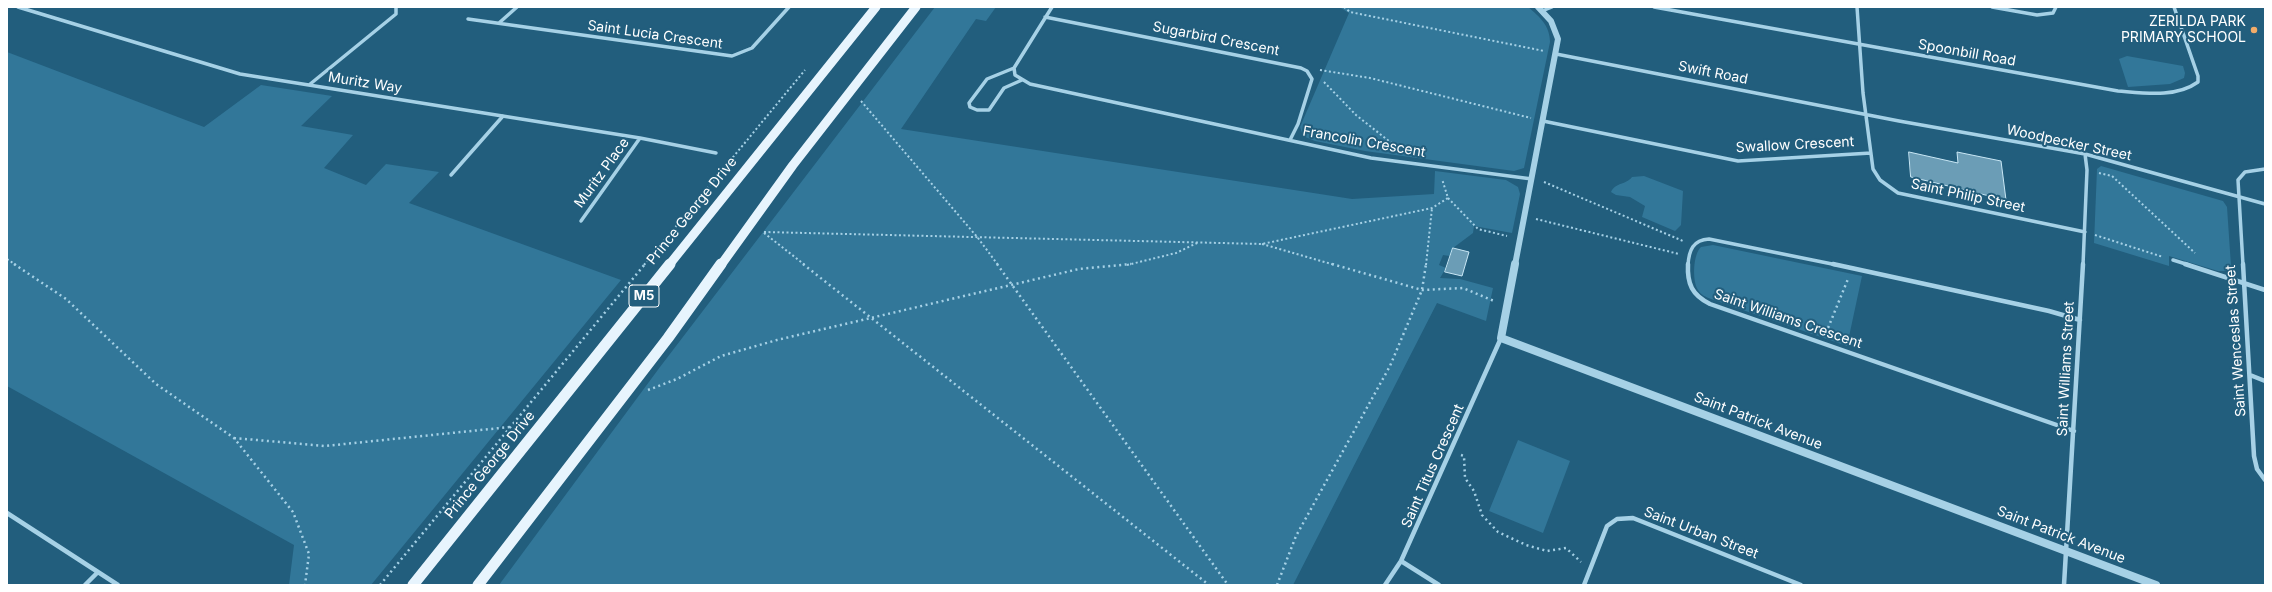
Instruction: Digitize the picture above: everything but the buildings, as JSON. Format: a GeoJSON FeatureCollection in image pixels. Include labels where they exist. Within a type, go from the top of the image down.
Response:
{"type":"FeatureCollection","features":[{"type":"Feature","properties":{"kind":"main road","name":"Prince George Drive"},"geometry":{"type":"LineString","coordinates":[[413,585],[876,7]]}},
{"type":"Feature","properties":{"kind":"main road"},"geometry":{"type":"LineString","coordinates":[[478,585],[668,338],[793,166],[916,7]]}},
{"type":"Feature","properties":{"kind":"street","name":"Muritz Way"},"geometry":{"type":"LineString","coordinates":[[18,7],[221,69],[309,85],[640,138],[716,153]]}},
{"type":"Feature","properties":{"kind":"street"},"geometry":{"type":"LineString","coordinates":[[309,85],[396,14],[396,7]]}},
{"type":"Feature","properties":{"kind":"street"},"geometry":{"type":"LineString","coordinates":[[499,23],[517,7]]}},
{"type":"Feature","properties":{"kind":"street","name":"Saint Lucia Crescent"},"geometry":{"type":"LineString","coordinates":[[468,19],[722,56],[732,56],[752,48],[789,7]]}},
{"type":"Feature","properties":{"kind":"street"},"geometry":{"type":"LineString","coordinates":[[1022,80],[1004,88],[989,110],[977,110],[970,107],[969,103],[987,79],[1014,68],[1052,7]]}},
{"type":"Feature","properties":{"kind":"street"},"geometry":{"type":"LineString","coordinates":[[1540,9],[1552,7]]}},
{"type":"Feature","properties":{"kind":"street","name":"Spoonbill Road"},"geometry":{"type":"LineString","coordinates":[[1654,7],[2118,92],[2146,94],[2178,91],[2195,85],[2198,76],[2174,7]]}},
{"type":"Feature","properties":{"kind":"street","name":"Swallow Crescent"},"geometry":{"type":"LineString","coordinates":[[1543,121],[1738,161],[1871,153],[1857,7]]}},
{"type":"Feature","properties":{"kind":"street"},"geometry":{"type":"LineString","coordinates":[[1992,7],[2042,15],[2053,13],[2056,7]]}},
{"type":"Feature","properties":{"kind":"street"},"geometry":{"type":"LineString","coordinates":[[1501,338],[1558,39],[1556,28],[1540,9]]}},
{"type":"Feature","properties":{"kind":"street","name":"Sugarbird Crescent"},"geometry":{"type":"LineString","coordinates":[[1045,17],[1301,68]]}},
{"type":"Feature","properties":{"kind":"street","name":"Swift Road"},"geometry":{"type":"LineString","coordinates":[[1556,54],[1867,114]]}},
{"type":"Feature","properties":{"kind":"street"},"geometry":{"type":"LineString","coordinates":[[1014,68],[1015,75],[1022,80]]}},
{"type":"Feature","properties":{"kind":"street"},"geometry":{"type":"LineString","coordinates":[[1290,140],[1298,124],[1312,80],[1307,71],[1301,68]]}},
{"type":"Feature","properties":{"kind":"street","name":"Francolin Crescent"},"geometry":{"type":"LineString","coordinates":[[1022,80],[1030,84],[1371,158],[1532,179]]}},
{"type":"Feature","properties":{"kind":"street","name":"Woodpecker Street"},"geometry":{"type":"LineString","coordinates":[[1867,114],[2085,154],[2265,204]]}},
{"type":"Feature","properties":{"kind":"street"},"geometry":{"type":"LineString","coordinates":[[450,175],[502,116]]}},
{"type":"Feature","properties":{"kind":"street","name":"Muritz Place"},"geometry":{"type":"LineString","coordinates":[[581,221],[640,138]]}},
{"type":"Feature","properties":{"kind":"street","name":"Saint Philip Street"},"geometry":{"type":"LineString","coordinates":[[1871,153],[1873,169],[1876,176],[1883,185],[1898,193],[2085,232]]}},
{"type":"Feature","properties":{"kind":"street","name":"Saint Williams Street"},"geometry":{"type":"LineString","coordinates":[[2064,585],[2085,232],[2087,170],[2085,154]]}},
{"type":"Feature","properties":{"kind":"street","name":"Saint Wenceslas Street"},"geometry":{"type":"LineString","coordinates":[[2265,169],[2245,171],[2240,174],[2238,180],[2254,456],[2257,469],[2265,480]]}},
{"type":"Feature","properties":{"kind":"street"},"geometry":{"type":"LineString","coordinates":[[1693,245],[1702,240],[1717,239],[2049,311],[2080,320]]}},
{"type":"Feature","properties":{"kind":"street","name":"Saint Williams Crescent"},"geometry":{"type":"LineString","coordinates":[[1693,245],[1689,257],[1688,282],[1693,292],[1699,298],[1710,304],[2074,431]]}},
{"type":"Feature","properties":{"kind":"street"},"geometry":{"type":"LineString","coordinates":[[2173,260],[2265,290]]}},
{"type":"Feature","properties":{"kind":"street","name":"Saint Titus Crescent"},"geometry":{"type":"LineString","coordinates":[[1385,585],[1401,561],[1501,338]]}},
{"type":"Feature","properties":{"kind":"street","name":"Saint Patrick Avenue"},"geometry":{"type":"LineString","coordinates":[[1501,338],[2156,585]]}},
{"type":"Feature","properties":{"kind":"street"},"geometry":{"type":"LineString","coordinates":[[2250,375],[2265,381]]}},
{"type":"Feature","properties":{"kind":"street"},"geometry":{"type":"LineString","coordinates":[[7,513],[118,585]]}},
{"type":"Feature","properties":{"kind":"street","name":"Saint Urban Street"},"geometry":{"type":"LineString","coordinates":[[1584,585],[1607,526],[1617,519],[1632,518],[1666,530],[1801,585]]}},
{"type":"Feature","properties":{"kind":"street"},"geometry":{"type":"LineString","coordinates":[[1401,561],[1439,585]]}},
{"type":"Feature","properties":{"kind":"street"},"geometry":{"type":"LineString","coordinates":[[85,585],[98,572]]}},
{"type":"Feature","properties":{"kind":"path"},"geometry":{"type":"LineString","coordinates":[[1344,7],[1350,12],[1556,54]]}},
{"type":"Feature","properties":{"kind":"path"},"geometry":{"type":"LineString","coordinates":[[380,585],[806,68]]}},
{"type":"Feature","properties":{"kind":"path"},"geometry":{"type":"LineString","coordinates":[[1301,68],[1338,72],[1370,78],[1543,121]]}},
{"type":"Feature","properties":{"kind":"path"},"geometry":{"type":"LineString","coordinates":[[1312,80],[1324,82],[1356,114],[1416,164]]}},
{"type":"Feature","properties":{"kind":"path"},"geometry":{"type":"LineString","coordinates":[[861,101],[978,238],[1228,585]]}},
{"type":"Feature","properties":{"kind":"path"},"geometry":{"type":"LineString","coordinates":[[1435,166],[1448,198],[1456,203],[1474,226],[1484,232],[1521,239]]}},
{"type":"Feature","properties":{"kind":"path"},"geometry":{"type":"LineString","coordinates":[[2087,170],[2112,176],[2217,274]]}},
{"type":"Feature","properties":{"kind":"path"},"geometry":{"type":"LineString","coordinates":[[1532,179],[1550,184],[1693,245]]}},
{"type":"Feature","properties":{"kind":"path"},"geometry":{"type":"LineString","coordinates":[[1208,585],[764,232],[1262,244],[1432,208],[1448,198]]}},
{"type":"Feature","properties":{"kind":"path"},"geometry":{"type":"LineString","coordinates":[[1277,585],[1296,536],[1390,366],[1422,290],[1429,248],[1432,208]]}},
{"type":"Feature","properties":{"kind":"path"},"geometry":{"type":"LineString","coordinates":[[1525,216],[1689,257]]}},
{"type":"Feature","properties":{"kind":"path"},"geometry":{"type":"LineString","coordinates":[[2085,232],[2173,260]]}},
{"type":"Feature","properties":{"kind":"path"},"geometry":{"type":"LineString","coordinates":[[648,391],[677,379],[721,356],[776,340],[1014,286],[1079,269],[1122,266],[1176,254],[1197,242]]}},
{"type":"Feature","properties":{"kind":"path"},"geometry":{"type":"LineString","coordinates":[[1262,244],[1422,290],[1463,288],[1494,301]]}},
{"type":"Feature","properties":{"kind":"path"},"geometry":{"type":"LineString","coordinates":[[7,259],[66,299],[156,384],[234,438],[293,512],[309,554],[305,585]]}},
{"type":"Feature","properties":{"kind":"path"},"geometry":{"type":"LineString","coordinates":[[1822,343],[1853,269]]}},
{"type":"Feature","properties":{"kind":"path"},"geometry":{"type":"LineString","coordinates":[[234,438],[324,446],[510,427]]}},
{"type":"Feature","properties":{"kind":"path"},"geometry":{"type":"LineString","coordinates":[[1451,451],[1464,456],[1465,478],[1474,491],[1482,515],[1498,532],[1526,545],[1547,551],[1566,548],[1590,571]]}},
{"type":"Feature","properties":{"kind":"shaded area"},"geometry":{"type":"Polygon","coordinates":[[[935,7],[996,7],[986,21],[976,19],[901,129],[1352,199],[1434,194],[1435,171],[1506,180],[1518,187],[1520,194],[1512,233],[1474,226],[1473,233],[1453,248],[1450,256],[1443,255],[1439,265],[1446,268],[1440,278],[1460,279],[1493,288],[1486,321],[1437,303],[1293,585],[499,585],[660,367],[935,7]]]}},
{"type":"Feature","properties":{"kind":"shaded area"},"geometry":{"type":"Polygon","coordinates":[[[1528,7],[1544,22],[1550,36],[1550,42],[1524,168],[1514,171],[1365,151],[1315,141],[1303,136],[1300,127],[1349,13],[1341,8],[1528,7]]]}},
{"type":"Feature","properties":{"kind":"shaded area"},"geometry":{"type":"Polygon","coordinates":[[[7,52],[204,127],[261,85],[332,96],[301,126],[353,135],[324,168],[366,185],[386,164],[439,172],[409,203],[621,280],[371,585],[289,585],[294,545],[7,386],[7,52]]]}},
{"type":"Feature","properties":{"kind":"shaded area"},"geometry":{"type":"Polygon","coordinates":[[[2127,56],[2183,66],[2185,73],[2184,78],[2170,84],[2128,87],[2119,59],[2127,56]]]}},
{"type":"Feature","properties":{"kind":"shaded area"},"geometry":{"type":"Polygon","coordinates":[[[2101,166],[2223,201],[2227,207],[2231,266],[2234,269],[2233,271],[2218,271],[2169,256],[2169,266],[2094,243],[2097,169],[2101,166]]]}},
{"type":"Feature","properties":{"kind":"shaded area"},"geometry":{"type":"Polygon","coordinates":[[[1644,176],[1683,191],[1681,225],[1675,231],[1642,217],[1645,206],[1630,197],[1616,195],[1611,192],[1618,185],[1630,180],[1632,177],[1644,176]]]}},
{"type":"Feature","properties":{"kind":"shaded area"},"geometry":{"type":"Polygon","coordinates":[[[1713,245],[1862,276],[1847,346],[1702,295],[1696,286],[1694,274],[1696,255],[1701,247],[1713,245]]]}},
{"type":"Feature","properties":{"kind":"shaded area"},"geometry":{"type":"Polygon","coordinates":[[[1518,440],[1570,461],[1543,533],[1489,511],[1518,440]]]}},
{"type":"Feature","properties":{"kind":"place","name":"ZERILDA PARK PRIMARY SCHOOL"},"geometry":{"type":"Point","coordinates":[2254,30]}}]}
